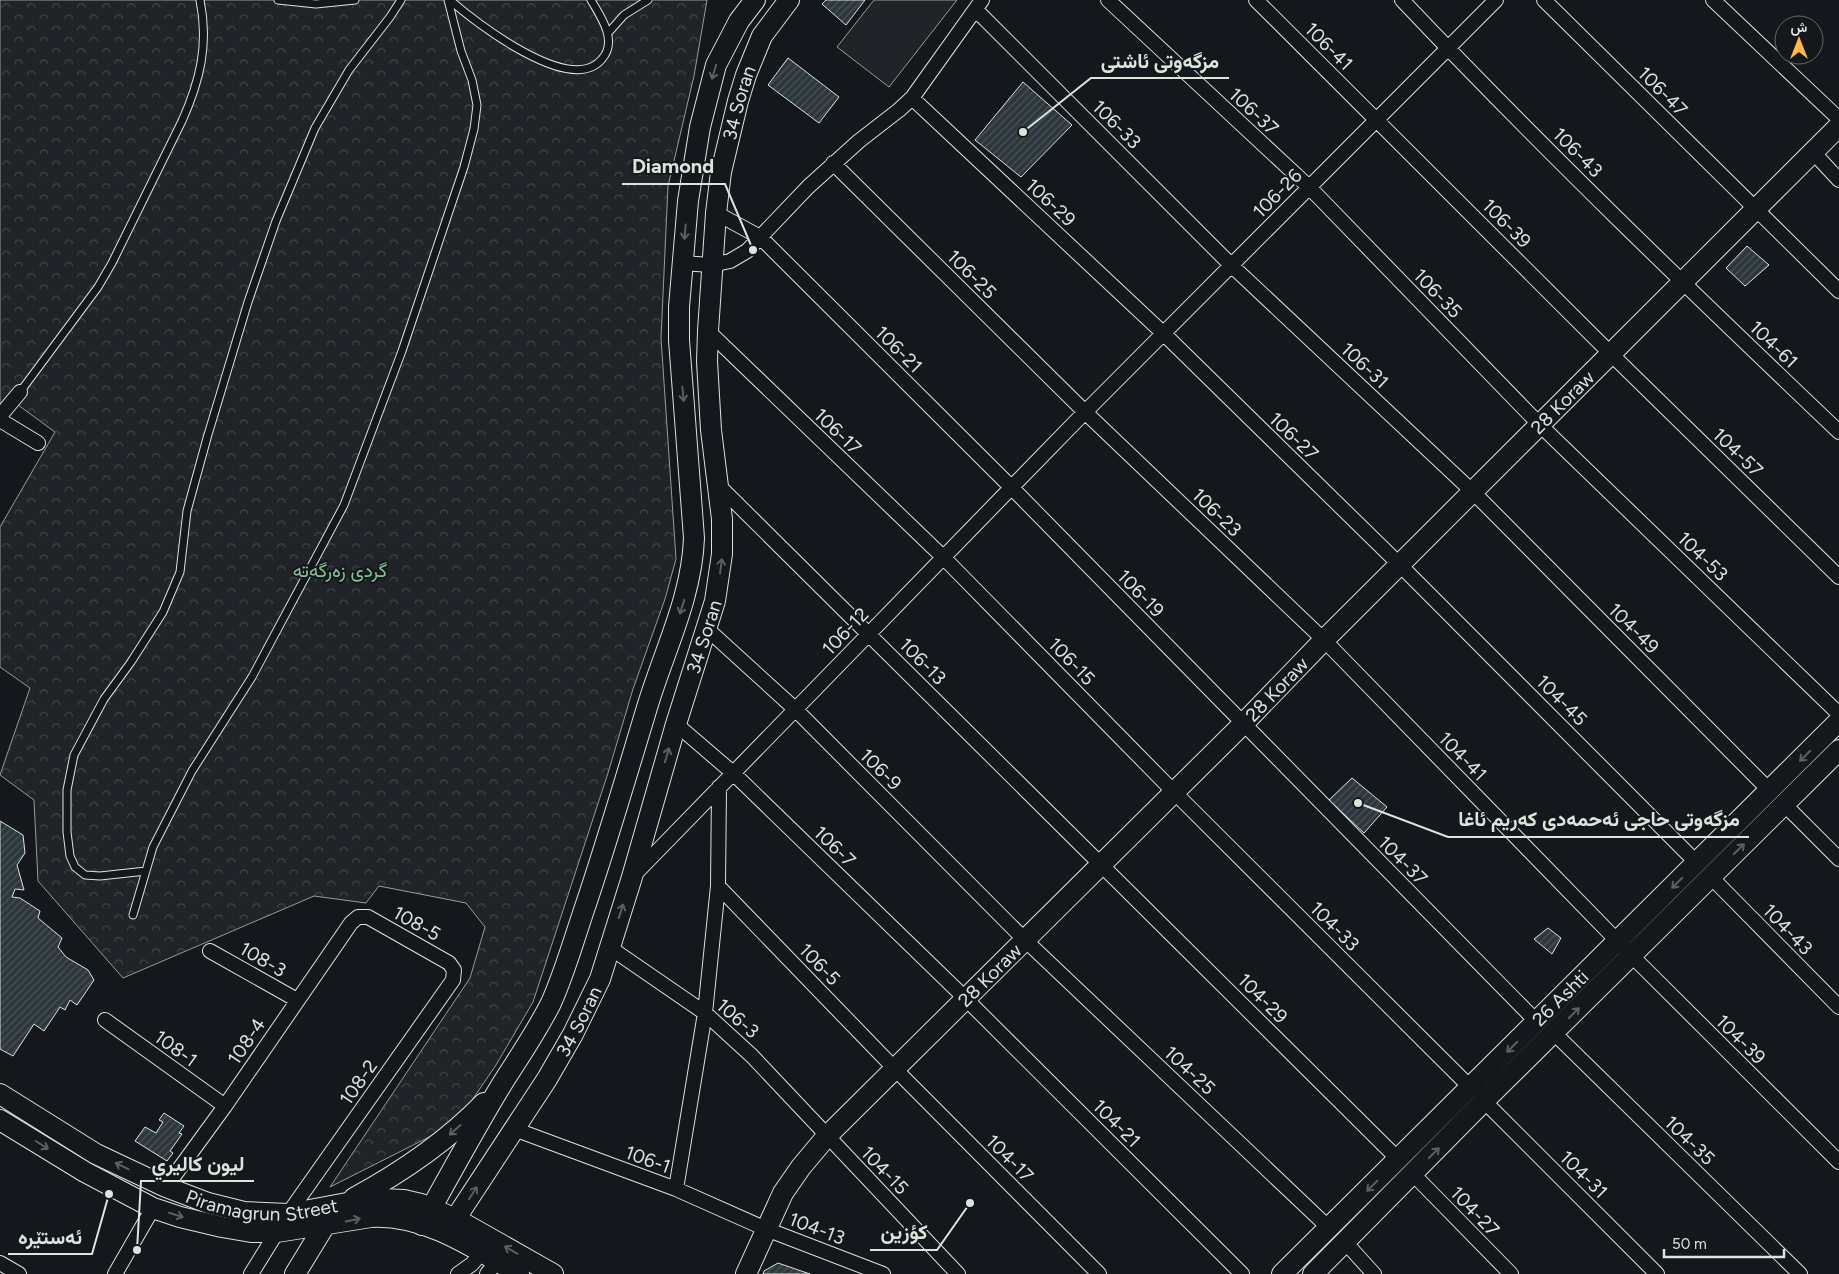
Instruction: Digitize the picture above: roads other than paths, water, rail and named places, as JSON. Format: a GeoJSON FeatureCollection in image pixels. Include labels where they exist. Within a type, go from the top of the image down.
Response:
{"type":"FeatureCollection","features":[{"type":"Feature","properties":{"kind":"main road"},"geometry":{"type":"LineString","coordinates":[[729,38],[736,0]]}},
{"type":"Feature","properties":{"kind":"main road","name":"34 Soran"},"geometry":{"type":"LineString","coordinates":[[427,1216],[502,1083],[533,1037],[551,1003],[594,881],[661,663],[681,609],[690,577],[694,538],[678,307],[688,200],[700,127],[716,65],[739,21],[755,0]]}},
{"type":"Feature","properties":{"kind":"main road","name":"34 Soran"},"geometry":{"type":"LineString","coordinates":[[451,1226],[547,1079],[573,1034],[600,978],[715,601],[722,554],[722,519],[711,430],[708,331],[716,213],[722,172],[746,75],[762,36],[789,0]]}},
{"type":"Feature","properties":{"kind":"main road","name":"28 Koraw"},"geometry":{"type":"LineString","coordinates":[[746,1274],[783,1193],[827,1136],[1243,724],[1324,640],[1839,126]]}},
{"type":"Feature","properties":{"kind":"main road","name":"26 Ashti"},"geometry":{"type":"LineString","coordinates":[[1313,1274],[1413,1174],[1537,1022],[1618,941],[1704,870],[1777,798],[1839,721]]}},
{"type":"Feature","properties":{"kind":"main road","name":"26 Ashti"},"geometry":{"type":"LineString","coordinates":[[1777,798],[1839,750]]}},
{"type":"Feature","properties":{"kind":"main road","name":"26 Ashti"},"geometry":{"type":"LineString","coordinates":[[1282,1274],[1398,1159],[1554,1033],[1632,956],[1704,870]]}},
{"type":"Feature","properties":{"kind":"main road"},"geometry":{"type":"LineString","coordinates":[[345,1203],[380,1184],[414,1162],[468,1119],[502,1083]]}},
{"type":"Feature","properties":{"kind":"main road","name":"Piramagrun Street"},"geometry":{"type":"LineString","coordinates":[[0,1094],[96,1154],[186,1196],[222,1207],[244,1212],[288,1214],[345,1203],[382,1199],[404,1200],[427,1216],[451,1226]]}},
{"type":"Feature","properties":{"kind":"main road","name":"Piramagrun Street"},"geometry":{"type":"LineString","coordinates":[[0,1120],[85,1172],[153,1208],[222,1227],[251,1232],[277,1232],[359,1218],[427,1216]]}},
{"type":"Feature","properties":{"kind":"main road"},"geometry":{"type":"LineString","coordinates":[[295,1274],[325,1225]]}},
{"type":"Feature","properties":{"kind":"main road"},"geometry":{"type":"LineString","coordinates":[[451,1226],[489,1263],[518,1274]]}},
{"type":"Feature","properties":{"kind":"main road"},"geometry":{"type":"LineString","coordinates":[[451,1226],[553,1274]]}},
{"type":"Feature","properties":{"kind":"street","name":"106-37"},"geometry":{"type":"LineString","coordinates":[[1109,0],[1309,187]]}},
{"type":"Feature","properties":{"kind":"street","name":"106-41"},"geometry":{"type":"LineString","coordinates":[[1256,0],[1376,120]]}},
{"type":"Feature","properties":{"kind":"street","name":"106-43"},"geometry":{"type":"LineString","coordinates":[[1402,0],[1682,282]]}},
{"type":"Feature","properties":{"kind":"street","name":"106-26"},"geometry":{"type":"LineString","coordinates":[[1085,412],[1496,0]]}},
{"type":"Feature","properties":{"kind":"street","name":"106-47"},"geometry":{"type":"LineString","coordinates":[[1544,0],[1839,291]]}},
{"type":"Feature","properties":{"kind":"street"},"geometry":{"type":"LineString","coordinates":[[1713,0],[1839,119]]}},
{"type":"Feature","properties":{"kind":"street"},"geometry":{"type":"LineString","coordinates":[[682,263],[712,265],[730,261],[754,245],[795,199],[833,163],[912,98],[979,5]]}},
{"type":"Feature","properties":{"kind":"street","name":"106-33"},"geometry":{"type":"LineString","coordinates":[[979,5],[1231,265]]}},
{"type":"Feature","properties":{"kind":"street","name":"106-29"},"geometry":{"type":"LineString","coordinates":[[912,98],[1163,334]]}},
{"type":"Feature","properties":{"kind":"street","name":"106-39"},"geometry":{"type":"LineString","coordinates":[[1376,120],[1611,354]]}},
{"type":"Feature","properties":{"kind":"street"},"geometry":{"type":"LineString","coordinates":[[1813,152],[1839,180]]}},
{"type":"Feature","properties":{"kind":"street","name":"106-25"},"geometry":{"type":"LineString","coordinates":[[833,163],[1085,412]]}},
{"type":"Feature","properties":{"kind":"street","name":"106-35"},"geometry":{"type":"LineString","coordinates":[[1309,187],[1540,424]]}},
{"type":"Feature","properties":{"kind":"street","name":"106-21"},"geometry":{"type":"LineString","coordinates":[[716,213],[760,237],[1011,487]]}},
{"type":"Feature","properties":{"kind":"street","name":"106-31"},"geometry":{"type":"LineString","coordinates":[[1231,265],[1472,492]]}},
{"type":"Feature","properties":{"kind":"street","name":"104-61"},"geometry":{"type":"LineString","coordinates":[[1682,282],[1839,432]]}},
{"type":"Feature","properties":{"kind":"street","name":"106-17"},"geometry":{"type":"LineString","coordinates":[[708,331],[943,557]]}},
{"type":"Feature","properties":{"kind":"street","name":"106-27"},"geometry":{"type":"LineString","coordinates":[[1163,334],[1400,564]]}},
{"type":"Feature","properties":{"kind":"street","name":"104-57"},"geometry":{"type":"LineString","coordinates":[[1611,354],[1839,578]]}},
{"type":"Feature","properties":{"kind":"street"},"geometry":{"type":"LineString","coordinates":[[0,416],[20,392]]}},
{"type":"Feature","properties":{"kind":"street","name":"106-12"},"geometry":{"type":"LineString","coordinates":[[632,877],[1085,412]]}},
{"type":"Feature","properties":{"kind":"street","name":"106-23"},"geometry":{"type":"LineString","coordinates":[[1085,412],[1324,640]]}},
{"type":"Feature","properties":{"kind":"street"},"geometry":{"type":"LineString","coordinates":[[0,420],[38,443]]}},
{"type":"Feature","properties":{"kind":"street","name":"104-53"},"geometry":{"type":"LineString","coordinates":[[1540,424],[1839,714]]}},
{"type":"Feature","properties":{"kind":"street","name":"106-13"},"geometry":{"type":"LineString","coordinates":[[718,485],[1101,863]]}},
{"type":"Feature","properties":{"kind":"street","name":"106-19"},"geometry":{"type":"LineString","coordinates":[[1011,487],[1243,724]]}},
{"type":"Feature","properties":{"kind":"street","name":"104-49"},"geometry":{"type":"LineString","coordinates":[[1472,492],[1839,859]]}},
{"type":"Feature","properties":{"kind":"street","name":"106-15"},"geometry":{"type":"LineString","coordinates":[[943,557],[1174,792]]}},
{"type":"Feature","properties":{"kind":"street","name":"104-45"},"geometry":{"type":"LineString","coordinates":[[1400,564],[1704,870]]}},
{"type":"Feature","properties":{"kind":"street","name":"106-9"},"geometry":{"type":"LineString","coordinates":[[706,628],[795,709],[1025,940]]}},
{"type":"Feature","properties":{"kind":"street","name":"104-41"},"geometry":{"type":"LineString","coordinates":[[1324,640],[1618,941]]}},
{"type":"Feature","properties":{"kind":"street","name":"106-7"},"geometry":{"type":"LineString","coordinates":[[676,724],[733,773],[966,999]]}},
{"type":"Feature","properties":{"kind":"street","name":"104-37"},"geometry":{"type":"LineString","coordinates":[[1243,724],[1537,1022]]}},
{"type":"Feature","properties":{"kind":"street"},"geometry":{"type":"LineString","coordinates":[[676,1189],[705,1013],[718,886],[719,787]]}},
{"type":"Feature","properties":{"kind":"street","name":"104-33"},"geometry":{"type":"LineString","coordinates":[[1174,792],[1478,1094]]}},
{"type":"Feature","properties":{"kind":"street","name":"104-29"},"geometry":{"type":"LineString","coordinates":[[1101,863],[1398,1159]]}},
{"type":"Feature","properties":{"kind":"street","name":"104-43"},"geometry":{"type":"LineString","coordinates":[[1704,870],[1839,1007]]}},
{"type":"Feature","properties":{"kind":"street","name":"106-5"},"geometry":{"type":"LineString","coordinates":[[718,886],[895,1069]]}},
{"type":"Feature","properties":{"kind":"street","name":"108-5"},"geometry":{"type":"LineString","coordinates":[[358,917],[368,918],[417,944],[449,963],[454,970]]}},
{"type":"Feature","properties":{"kind":"street","name":"108-4"},"geometry":{"type":"LineString","coordinates":[[166,1187],[225,1106],[351,923],[358,917]]}},
{"type":"Feature","properties":{"kind":"street","name":"104-25"},"geometry":{"type":"LineString","coordinates":[[1025,940],[1329,1228]]}},
{"type":"Feature","properties":{"kind":"street","name":"104-39"},"geometry":{"type":"LineString","coordinates":[[1618,941],[1839,1162]]}},
{"type":"Feature","properties":{"kind":"street","name":"106-3"},"geometry":{"type":"LineString","coordinates":[[609,948],[705,1013],[752,1056],[827,1136]]}},
{"type":"Feature","properties":{"kind":"street","name":"108-3"},"geometry":{"type":"LineString","coordinates":[[210,951],[297,1000]]}},
{"type":"Feature","properties":{"kind":"street","name":"108-2"},"geometry":{"type":"LineString","coordinates":[[288,1214],[453,980],[454,970]]}},
{"type":"Feature","properties":{"kind":"street","name":"104-21"},"geometry":{"type":"LineString","coordinates":[[966,999],[1242,1274]]}},
{"type":"Feature","properties":{"kind":"street","name":"108-1"},"geometry":{"type":"LineString","coordinates":[[105,1020],[225,1106]]}},
{"type":"Feature","properties":{"kind":"street","name":"104-35"},"geometry":{"type":"LineString","coordinates":[[1554,1033],[1800,1274]]}},
{"type":"Feature","properties":{"kind":"street","name":"104-17"},"geometry":{"type":"LineString","coordinates":[[895,1069],[1099,1274]]}},
{"type":"Feature","properties":{"kind":"street","name":"104-31"},"geometry":{"type":"LineString","coordinates":[[1478,1094],[1657,1274]]}},
{"type":"Feature","properties":{"kind":"street","name":"106-1"},"geometry":{"type":"LineString","coordinates":[[514,1129],[676,1189],[766,1229]]}},
{"type":"Feature","properties":{"kind":"street","name":"104-15"},"geometry":{"type":"LineString","coordinates":[[827,1136],[958,1274]]}},
{"type":"Feature","properties":{"kind":"street","name":"104-27"},"geometry":{"type":"LineString","coordinates":[[1413,1174],[1511,1274]]}},
{"type":"Feature","properties":{"kind":"street"},"geometry":{"type":"LineString","coordinates":[[115,1274],[153,1208]]}},
{"type":"Feature","properties":{"kind":"street","name":"104-13"},"geometry":{"type":"LineString","coordinates":[[766,1229],[883,1274]]}},
{"type":"Feature","properties":{"kind":"street"},"geometry":{"type":"LineString","coordinates":[[251,1274],[277,1232]]}},
{"type":"Feature","properties":{"kind":"street"},"geometry":{"type":"LineString","coordinates":[[1345,1242],[1374,1274]]}},
{"type":"Feature","properties":{"kind":"street"},"geometry":{"type":"LineString","coordinates":[[0,1263],[19,1274]]}},
{"type":"Feature","properties":{"kind":"street"},"geometry":{"type":"LineString","coordinates":[[458,1274],[472,1264],[489,1263]]}},
{"type":"Feature","properties":{"kind":"lane"},"geometry":{"type":"LineString","coordinates":[[20,392],[98,287],[116,255],[182,121],[193,97],[203,47],[203,15],[200,0]]}},
{"type":"Feature","properties":{"kind":"lane"},"geometry":{"type":"LineString","coordinates":[[278,0],[316,4],[356,0]]}},
{"type":"Feature","properties":{"kind":"lane"},"geometry":{"type":"LineString","coordinates":[[146,871],[100,876],[85,875],[75,867],[70,856],[67,832],[67,790],[74,755],[104,699],[131,662],[163,612],[180,572],[187,511],[234,347],[276,221],[316,128],[349,70],[401,0]]}},
{"type":"Feature","properties":{"kind":"lane"},"geometry":{"type":"LineString","coordinates":[[133,915],[153,847],[192,772],[252,677],[344,505],[402,351],[464,167],[474,129],[477,105],[472,80],[461,51],[449,0]]}},
{"type":"Feature","properties":{"kind":"lane"},"geometry":{"type":"LineString","coordinates":[[449,0],[477,23],[514,46],[535,57],[574,69],[586,69],[602,61],[607,52],[608,33],[591,0]]}},
{"type":"Feature","properties":{"kind":"lane"},"geometry":{"type":"LineString","coordinates":[[608,33],[624,15],[648,0]]}},
{"type":"Feature","properties":{"kind":"place","name":"مزگەوتی ئاشتی"},"geometry":{"type":"Point","coordinates":[1023,132]}},
{"type":"Feature","properties":{"kind":"place","name":"Diamond"},"geometry":{"type":"Point","coordinates":[753,250]}},
{"type":"Feature","properties":{"kind":"place","name":"مزگەوتی حاجی ئەحمەدی کەریم ئاغا"},"geometry":{"type":"Point","coordinates":[1358,803]}},
{"type":"Feature","properties":{"kind":"place","name":"ئەستێرە"},"geometry":{"type":"Point","coordinates":[109,1194]}},
{"type":"Feature","properties":{"kind":"place","name":"كؤزين"},"geometry":{"type":"Point","coordinates":[970,1203]}},
{"type":"Feature","properties":{"kind":"place","name":"ليون كاليري"},"geometry":{"type":"Point","coordinates":[137,1250]}},
{"type":"Feature","properties":{"kind":"park label","name":"گردی زەرگەتە"},"geometry":{"type":"Point","coordinates":[340,570]}}]}
